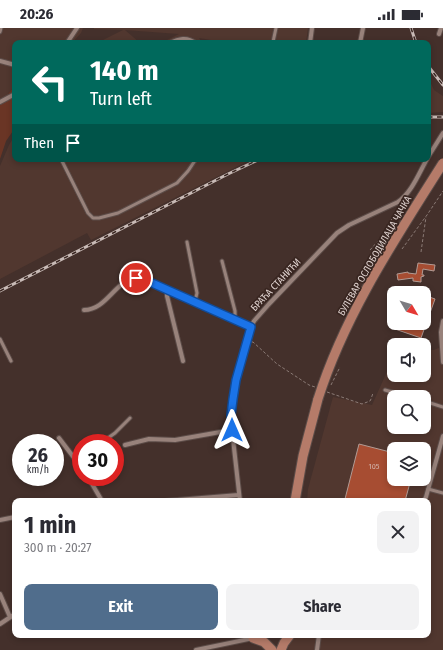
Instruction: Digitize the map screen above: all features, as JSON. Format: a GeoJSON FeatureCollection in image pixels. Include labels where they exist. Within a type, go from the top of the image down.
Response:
{"type":"FeatureCollection","features":[{"type":"Feature","properties":{"kind":"main road","name":"БУЛЕВАР ОСЛОБОДИЛАЦА ЧАЧКА"},"geometry":{"type":"LineString","coordinates":[[296,498],[306,444],[318,399],[329,366],[353,314],[371,281],[443,163]]}},
{"type":"Feature","properties":{"kind":"main road"},"geometry":{"type":"LineString","coordinates":[[252,638],[264,642],[272,650]]}},
{"type":"Feature","properties":{"kind":"main road"},"geometry":{"type":"LineString","coordinates":[[280,638],[280,650]]}},
{"type":"Feature","properties":{"kind":"main road"},"geometry":{"type":"LineString","coordinates":[[280,650],[288,638]]}},
{"type":"Feature","properties":{"kind":"street"},"geometry":{"type":"LineString","coordinates":[[69,40],[77,28]]}},
{"type":"Feature","properties":{"kind":"street"},"geometry":{"type":"LineString","coordinates":[[310,40],[312,28]]}},
{"type":"Feature","properties":{"kind":"street"},"geometry":{"type":"LineString","coordinates":[[361,40],[363,28]]}},
{"type":"Feature","properties":{"kind":"street"},"geometry":{"type":"LineString","coordinates":[[439,34],[441,28]]}},
{"type":"Feature","properties":{"kind":"street"},"geometry":{"type":"LineString","coordinates":[[0,61],[12,64]]}},
{"type":"Feature","properties":{"kind":"street"},"geometry":{"type":"LineString","coordinates":[[0,102],[12,96]]}},
{"type":"Feature","properties":{"kind":"street"},"geometry":{"type":"LineString","coordinates":[[431,153],[443,133]]}},
{"type":"Feature","properties":{"kind":"street"},"geometry":{"type":"LineString","coordinates":[[404,198],[426,162]]}},
{"type":"Feature","properties":{"kind":"street","name":"БРАЋА СТАНИЋИ"},"geometry":{"type":"LineString","coordinates":[[240,498],[231,415],[236,380],[251,327],[269,304],[337,233],[349,224],[404,198]]}},
{"type":"Feature","properties":{"kind":"street"},"geometry":{"type":"LineString","coordinates":[[84,310],[91,310],[100,305],[120,286],[132,278],[139,278],[251,327]]}},
{"type":"Feature","properties":{"kind":"street"},"geometry":{"type":"LineString","coordinates":[[167,290],[183,362]]}},
{"type":"Feature","properties":{"kind":"street"},"geometry":{"type":"LineString","coordinates":[[443,321],[441,332],[443,362]]}},
{"type":"Feature","properties":{"kind":"street"},"geometry":{"type":"LineString","coordinates":[[125,445],[149,439],[175,440],[232,430]]}},
{"type":"Feature","properties":{"kind":"street"},"geometry":{"type":"LineString","coordinates":[[425,498],[443,436]]}},
{"type":"Feature","properties":{"kind":"street"},"geometry":{"type":"LineString","coordinates":[[64,444],[72,454]]}},
{"type":"Feature","properties":{"kind":"street"},"geometry":{"type":"LineString","coordinates":[[93,486],[100,498]]}},
{"type":"Feature","properties":{"kind":"street"},"geometry":{"type":"LineString","coordinates":[[202,498],[239,495]]}},
{"type":"Feature","properties":{"kind":"street"},"geometry":{"type":"LineString","coordinates":[[0,520],[12,518]]}},
{"type":"Feature","properties":{"kind":"street"},"geometry":{"type":"LineString","coordinates":[[0,594],[10,617],[0,624]]}},
{"type":"Feature","properties":{"kind":"street"},"geometry":{"type":"LineString","coordinates":[[196,650],[252,638]]}},
{"type":"Feature","properties":{"kind":"street"},"geometry":{"type":"LineString","coordinates":[[318,650],[319,638]]}},
{"type":"Feature","properties":{"kind":"lane"},"geometry":{"type":"LineString","coordinates":[[0,32],[1,28]]}},
{"type":"Feature","properties":{"kind":"lane"},"geometry":{"type":"LineString","coordinates":[[273,40],[276,28]]}},
{"type":"Feature","properties":{"kind":"lane"},"geometry":{"type":"LineString","coordinates":[[177,40],[182,38],[192,40]]}},
{"type":"Feature","properties":{"kind":"lane"},"geometry":{"type":"LineString","coordinates":[[62,162],[88,213],[93,218],[118,213],[177,183],[194,162]]}},
{"type":"Feature","properties":{"kind":"lane"},"geometry":{"type":"LineString","coordinates":[[187,242],[196,293],[194,302]]}},
{"type":"Feature","properties":{"kind":"lane"},"geometry":{"type":"LineString","coordinates":[[222,261],[235,312],[234,319]]}},
{"type":"Feature","properties":{"kind":"lane"},"geometry":{"type":"LineString","coordinates":[[0,340],[11,361]]}},
{"type":"Feature","properties":{"kind":"lane"},"geometry":{"type":"LineString","coordinates":[[431,403],[443,407]]}},
{"type":"Feature","properties":{"kind":"lane"},"geometry":{"type":"LineString","coordinates":[[114,434],[130,418]]}},
{"type":"Feature","properties":{"kind":"lane"},"geometry":{"type":"LineString","coordinates":[[428,489],[443,493]]}},
{"type":"Feature","properties":{"kind":"path"},"geometry":{"type":"LineString","coordinates":[[402,249],[443,191]]}},
{"type":"Feature","properties":{"kind":"path"},"geometry":{"type":"LineString","coordinates":[[370,250],[380,239],[404,198]]}},
{"type":"Feature","properties":{"kind":"path"},"geometry":{"type":"LineString","coordinates":[[422,252],[426,216]]}},
{"type":"Feature","properties":{"kind":"path"},"geometry":{"type":"LineString","coordinates":[[247,341],[253,342],[277,364],[309,385],[320,389]]}},
{"type":"Feature","properties":{"kind":"path"},"geometry":{"type":"LineString","coordinates":[[330,387],[340,368]]}},
{"type":"Feature","properties":{"kind":"path"},"geometry":{"type":"LineString","coordinates":[[328,389],[325,391],[362,404],[370,401],[373,393]]}},
{"type":"Feature","properties":{"kind":"shaded area"},"geometry":{"type":"Polygon","coordinates":[[[0,28],[83,28],[75,40],[12,40],[12,89],[2,102],[0,102],[0,28]]]}},
{"type":"Feature","properties":{"kind":"shaded area"},"geometry":{"type":"Polygon","coordinates":[[[308,28],[306,40],[211,40],[199,38],[200,40],[167,40],[179,34],[125,30],[137,40],[103,40],[123,30],[94,29],[308,28]]]}},
{"type":"Feature","properties":{"kind":"shaded area"},"geometry":{"type":"Polygon","coordinates":[[[431,84],[434,90],[443,96],[443,112],[431,113],[431,84]]]}},
{"type":"Feature","properties":{"kind":"shaded area"},"geometry":{"type":"Polygon","coordinates":[[[12,89],[12,132],[6,141],[0,159],[0,102],[2,102],[12,89]]]}},
{"type":"Feature","properties":{"kind":"shaded area"},"geometry":{"type":"Polygon","coordinates":[[[12,140],[12,162],[246,162],[91,240],[87,233],[0,279],[0,166],[12,140]]]}},
{"type":"Feature","properties":{"kind":"shaded area"},"geometry":{"type":"Polygon","coordinates":[[[443,346],[443,650],[288,650],[290,638],[431,638],[431,498],[307,498],[308,489],[333,397],[372,405],[387,372],[387,382],[431,382],[431,350],[443,346]]]}},
{"type":"Feature","properties":{"kind":"building"},"geometry":{"type":"Polygon","coordinates":[[[418,263],[435,265],[434,271],[423,269],[422,275],[424,276],[421,277],[421,282],[413,281],[413,278],[398,280],[397,274],[408,272],[416,274],[418,263]]]}},
{"type":"Feature","properties":{"kind":"building"},"geometry":{"type":"Polygon","coordinates":[[[431,298],[435,299],[431,310],[431,298]]]}},
{"type":"Feature","properties":{"kind":"building"},"geometry":{"type":"Polygon","coordinates":[[[398,330],[424,330],[421,338],[398,330]]]}},
{"type":"Feature","properties":{"kind":"building"},"geometry":{"type":"Polygon","coordinates":[[[359,444],[387,451],[387,486],[409,486],[406,498],[345,498],[359,444]]]}},
{"type":"Feature","properties":{"kind":"railway"},"geometry":{"type":"LineString","coordinates":[[411,28],[415,40]]}},
{"type":"Feature","properties":{"kind":"railway"},"geometry":{"type":"LineString","coordinates":[[431,70],[443,85]]}},
{"type":"Feature","properties":{"kind":"railway"},"geometry":{"type":"LineString","coordinates":[[431,117],[443,117]]}},
{"type":"Feature","properties":{"kind":"railway"},"geometry":{"type":"LineString","coordinates":[[0,291],[254,162]]}},
{"type":"Feature","properties":{"kind":"route"},"geometry":{"type":"LineString","coordinates":[[136,278],[143,279],[251,327],[236,380],[231,415],[232,430]]}}]}
